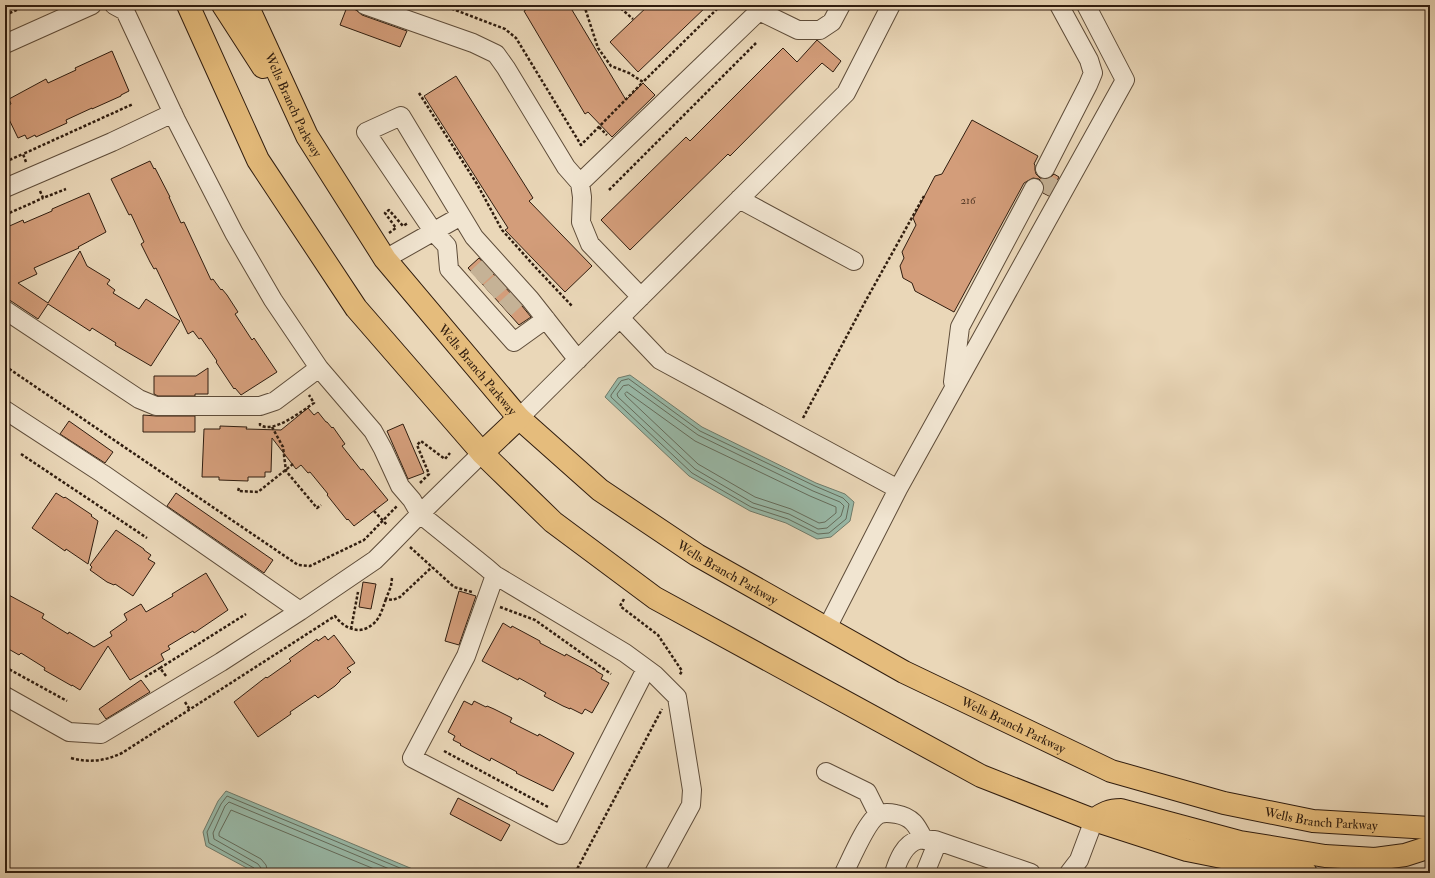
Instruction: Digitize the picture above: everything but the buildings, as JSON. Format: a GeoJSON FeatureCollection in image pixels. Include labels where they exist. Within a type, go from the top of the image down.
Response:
{"type":"FeatureCollection","features":[{"type":"Feature","properties":{"kind":"main road"},"geometry":{"type":"LineString","coordinates":[[188,5],[258,160],[356,308],[482,453],[553,522],[655,598],[981,776],[1094,820],[1187,850],[1306,873]]}},
{"type":"Feature","properties":{"kind":"main road"},"geometry":{"type":"LineString","coordinates":[[223,5],[308,136]]}},
{"type":"Feature","properties":{"kind":"main road","name":"Wells Branch Parkway"},"geometry":{"type":"LineString","coordinates":[[247,5],[308,136],[385,259],[520,418],[600,490],[698,555],[904,672],[1111,771],[1224,803],[1313,821],[1430,828]]}},
{"type":"Feature","properties":{"kind":"main road"},"geometry":{"type":"LineString","coordinates":[[482,453],[520,418]]}},
{"type":"Feature","properties":{"kind":"main road"},"geometry":{"type":"LineString","coordinates":[[1094,820],[1102,813],[1112,810],[1121,810],[1240,842],[1326,856],[1356,859],[1375,859],[1405,855],[1430,847]]}},
{"type":"Feature","properties":{"kind":"lane"},"geometry":{"type":"LineString","coordinates":[[5,44],[92,5]]}},
{"type":"Feature","properties":{"kind":"lane"},"geometry":{"type":"LineString","coordinates":[[114,5],[125,11],[173,113],[238,239],[273,300],[319,368],[373,431],[383,448],[400,486],[412,500],[420,514],[495,575],[624,653],[655,675],[677,697],[692,790],[691,805],[654,873]]}},
{"type":"Feature","properties":{"kind":"lane"},"geometry":{"type":"LineString","coordinates":[[365,5],[473,43],[496,54],[566,167],[580,183],[582,197],[581,222],[590,244],[641,297]]}},
{"type":"Feature","properties":{"kind":"lane"},"geometry":{"type":"LineString","coordinates":[[580,183],[758,8],[798,30],[820,30],[832,22],[841,5]]}},
{"type":"Feature","properties":{"kind":"lane"},"geometry":{"type":"LineString","coordinates":[[520,418],[846,93],[891,5]]}},
{"type":"Feature","properties":{"kind":"lane"},"geometry":{"type":"LineString","coordinates":[[827,628],[898,489],[1125,80],[1086,5]]}},
{"type":"Feature","properties":{"kind":"lane"},"geometry":{"type":"LineString","coordinates":[[1049,172],[1093,73],[1089,60],[1064,13]]}},
{"type":"Feature","properties":{"kind":"lane"},"geometry":{"type":"LineString","coordinates":[[5,188],[112,142],[173,113]]}},
{"type":"Feature","properties":{"kind":"lane"},"geometry":{"type":"LineString","coordinates":[[546,319],[514,342],[499,314],[471,282],[449,269],[447,246],[433,231],[366,132],[401,116],[461,216],[492,263],[546,319],[578,360]]}},
{"type":"Feature","properties":{"kind":"lane"},"geometry":{"type":"LineString","coordinates":[[953,389],[956,354],[970,332],[1039,191]]}},
{"type":"Feature","properties":{"kind":"lane"},"geometry":{"type":"LineString","coordinates":[[739,199],[854,261]]}},
{"type":"Feature","properties":{"kind":"lane"},"geometry":{"type":"LineString","coordinates":[[385,259],[461,216]]}},
{"type":"Feature","properties":{"kind":"lane"},"geometry":{"type":"LineString","coordinates":[[5,310],[127,392],[156,406],[260,406],[275,401],[319,368]]}},
{"type":"Feature","properties":{"kind":"lane"},"geometry":{"type":"LineString","coordinates":[[620,318],[660,360],[898,489]]}},
{"type":"Feature","properties":{"kind":"lane"},"geometry":{"type":"LineString","coordinates":[[5,410],[103,474],[300,611]]}},
{"type":"Feature","properties":{"kind":"lane"},"geometry":{"type":"LineString","coordinates":[[5,696],[68,732],[101,734],[221,662],[375,560],[482,453]]}},
{"type":"Feature","properties":{"kind":"lane"},"geometry":{"type":"LineString","coordinates":[[495,575],[466,656],[412,758],[561,835],[646,669]]}},
{"type":"Feature","properties":{"kind":"lane"},"geometry":{"type":"LineString","coordinates":[[826,772],[868,792],[878,814]]}},
{"type":"Feature","properties":{"kind":"lane"},"geometry":{"type":"LineString","coordinates":[[844,873],[870,823],[878,814],[889,813],[905,816],[916,824],[931,840]]}},
{"type":"Feature","properties":{"kind":"lane"},"geometry":{"type":"LineString","coordinates":[[1069,873],[1079,860],[1094,820]]}},
{"type":"Feature","properties":{"kind":"lane"},"geometry":{"type":"LineString","coordinates":[[925,873],[931,840]]}},
{"type":"Feature","properties":{"kind":"lane"},"geometry":{"type":"LineString","coordinates":[[894,873],[897,862],[904,850],[911,843],[931,840],[1031,873]]}},
{"type":"Feature","properties":{"kind":"path"},"geometry":{"type":"LineString","coordinates":[[5,15],[28,5]]}},
{"type":"Feature","properties":{"kind":"path"},"geometry":{"type":"LineString","coordinates":[[335,5],[346,9]]}},
{"type":"Feature","properties":{"kind":"path"},"geometry":{"type":"LineString","coordinates":[[442,5],[505,29],[516,38],[581,146],[721,5]]}},
{"type":"Feature","properties":{"kind":"path"},"geometry":{"type":"LineString","coordinates":[[584,5],[584,9],[598,48],[610,66],[629,73],[643,82]]}},
{"type":"Feature","properties":{"kind":"path"},"geometry":{"type":"LineString","coordinates":[[584,9],[592,5]]}},
{"type":"Feature","properties":{"kind":"path"},"geometry":{"type":"LineString","coordinates":[[617,5],[634,20]]}},
{"type":"Feature","properties":{"kind":"path"},"geometry":{"type":"LineString","coordinates":[[608,190],[756,43]]}},
{"type":"Feature","properties":{"kind":"path"},"geometry":{"type":"LineString","coordinates":[[419,93],[477,184],[496,216],[502,230],[537,270],[572,306]]}},
{"type":"Feature","properties":{"kind":"path"},"geometry":{"type":"LineString","coordinates":[[5,162],[133,104]]}},
{"type":"Feature","properties":{"kind":"path"},"geometry":{"type":"LineString","coordinates":[[599,127],[608,135]]}},
{"type":"Feature","properties":{"kind":"path"},"geometry":{"type":"LineString","coordinates":[[5,145],[9,160]]}},
{"type":"Feature","properties":{"kind":"path"},"geometry":{"type":"LineString","coordinates":[[23,154],[28,166]]}},
{"type":"Feature","properties":{"kind":"path"},"geometry":{"type":"LineString","coordinates":[[38,187],[43,198]]}},
{"type":"Feature","properties":{"kind":"path"},"geometry":{"type":"LineString","coordinates":[[5,215],[66,189]]}},
{"type":"Feature","properties":{"kind":"path"},"geometry":{"type":"LineString","coordinates":[[803,422],[861,309],[924,196]]}},
{"type":"Feature","properties":{"kind":"path"},"geometry":{"type":"LineString","coordinates":[[389,233],[396,228],[385,212],[389,210],[403,226],[412,220]]}},
{"type":"Feature","properties":{"kind":"path"},"geometry":{"type":"LineString","coordinates":[[5,366],[298,566],[310,566],[364,540],[398,506]]}},
{"type":"Feature","properties":{"kind":"path"},"geometry":{"type":"LineString","coordinates":[[272,427],[283,447],[286,471],[317,508],[321,505]]}},
{"type":"Feature","properties":{"kind":"path"},"geometry":{"type":"LineString","coordinates":[[418,486],[428,474],[417,445],[421,441],[445,459],[450,453]]}},
{"type":"Feature","properties":{"kind":"path"},"geometry":{"type":"LineString","coordinates":[[21,454],[147,538]]}},
{"type":"Feature","properties":{"kind":"path"},"geometry":{"type":"LineString","coordinates":[[238,488],[238,491],[258,492],[286,471],[292,464]]}},
{"type":"Feature","properties":{"kind":"path"},"geometry":{"type":"LineString","coordinates":[[374,511],[382,522]]}},
{"type":"Feature","properties":{"kind":"path"},"geometry":{"type":"LineString","coordinates":[[408,545],[454,587],[475,593]]}},
{"type":"Feature","properties":{"kind":"path"},"geometry":{"type":"LineString","coordinates":[[386,599],[393,600],[400,597],[432,567]]}},
{"type":"Feature","properties":{"kind":"path"},"geometry":{"type":"LineString","coordinates":[[71,758],[90,762],[113,758],[335,616],[342,625],[350,629],[355,631],[363,630],[373,624],[379,617],[391,586],[392,578]]}},
{"type":"Feature","properties":{"kind":"path"},"geometry":{"type":"LineString","coordinates":[[350,629],[359,591]]}},
{"type":"Feature","properties":{"kind":"path"},"geometry":{"type":"LineString","coordinates":[[496,606],[535,620],[611,674]]}},
{"type":"Feature","properties":{"kind":"path"},"geometry":{"type":"LineString","coordinates":[[146,677],[246,614]]}},
{"type":"Feature","properties":{"kind":"path"},"geometry":{"type":"LineString","coordinates":[[5,667],[67,701]]}},
{"type":"Feature","properties":{"kind":"path"},"geometry":{"type":"LineString","coordinates":[[160,668],[169,680]]}},
{"type":"Feature","properties":{"kind":"path"},"geometry":{"type":"LineString","coordinates":[[444,751],[548,807]]}},
{"type":"Feature","properties":{"kind":"water"},"geometry":{"type":"Polygon","coordinates":[[[630,375],[702,427],[816,483],[845,494],[854,502],[850,521],[831,537],[817,539],[786,523],[750,511],[689,476],[605,397],[618,378],[630,375]]]}},
{"type":"Feature","properties":{"kind":"water"},"geometry":{"type":"Polygon","coordinates":[[[226,791],[415,870],[426,873],[256,873],[206,846],[203,832],[218,801],[226,791]]]}},
{"type":"Feature","properties":{"kind":"tunnel"},"geometry":{"type":"LineString","coordinates":[[1044,193],[1054,174]]}},
{"type":"Feature","properties":{"kind":"tunnel"},"geometry":{"type":"LineString","coordinates":[[476,278],[490,265]]}},
{"type":"Feature","properties":{"kind":"tunnel"},"geometry":{"type":"LineString","coordinates":[[489,292],[503,280]]}},
{"type":"Feature","properties":{"kind":"tunnel"},"geometry":{"type":"LineString","coordinates":[[505,309],[518,297]]}}]}
